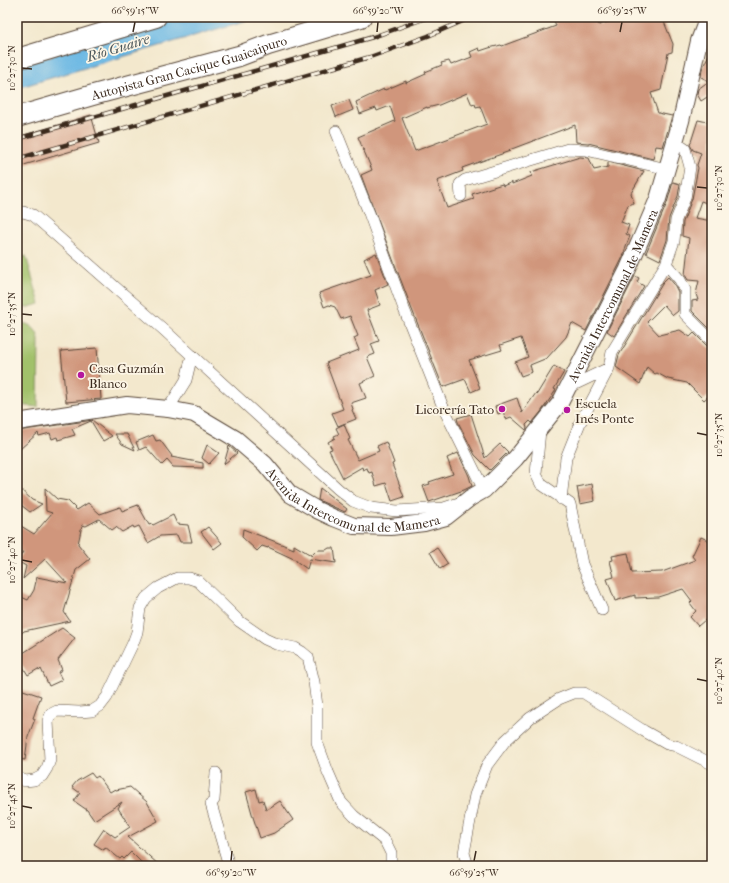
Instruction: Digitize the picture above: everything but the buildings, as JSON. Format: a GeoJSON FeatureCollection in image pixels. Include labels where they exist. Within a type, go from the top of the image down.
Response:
{"type":"FeatureCollection","features":[{"type":"Feature","properties":{"kind":"highway"},"geometry":{"type":"LineString","coordinates":[[17,58],[156,17]]}},
{"type":"Feature","properties":{"kind":"highway","name":"Autopista Gran Cacique Guaicaipuro"},"geometry":{"type":"LineString","coordinates":[[17,117],[239,56],[268,45],[361,17]]}},
{"type":"Feature","properties":{"kind":"street","name":"Avenida Intercomunal de Mamera"},"geometry":{"type":"LineString","coordinates":[[17,422],[127,405],[168,409],[194,414],[236,439],[265,464],[290,494],[317,510],[354,526],[391,527],[424,523],[446,517],[477,494],[515,459],[560,404],[569,387],[628,269],[658,199],[707,32],[708,17]]}},
{"type":"Feature","properties":{"kind":"street"},"geometry":{"type":"LineString","coordinates":[[17,213],[23,212],[33,215],[192,356],[338,489],[354,500],[371,508],[397,511],[444,508],[477,494],[336,131]]}},
{"type":"Feature","properties":{"kind":"street"},"geometry":{"type":"LineString","coordinates":[[561,499],[566,458],[580,422],[609,368],[612,352],[666,264],[674,241],[676,220],[685,198],[690,167],[685,149],[675,142]]}},
{"type":"Feature","properties":{"kind":"street"},"geometry":{"type":"LineString","coordinates":[[461,196],[460,184],[465,180],[568,149],[586,150],[667,169]]}},
{"type":"Feature","properties":{"kind":"street"},"geometry":{"type":"LineString","coordinates":[[666,264],[680,280],[685,290],[685,314],[712,341]]}},
{"type":"Feature","properties":{"kind":"street"},"geometry":{"type":"LineString","coordinates":[[168,409],[186,380],[192,356]]}},
{"type":"Feature","properties":{"kind":"street"},"geometry":{"type":"LineString","coordinates":[[569,387],[609,368]]}},
{"type":"Feature","properties":{"kind":"street"},"geometry":{"type":"LineString","coordinates":[[540,430],[536,474],[541,484],[570,504],[582,564],[602,610]]}},
{"type":"Feature","properties":{"kind":"street"},"geometry":{"type":"LineString","coordinates":[[17,777],[25,781],[34,780],[42,776],[47,768],[50,760],[48,721],[51,714],[57,710],[79,712],[92,711],[100,706],[107,697],[133,643],[137,632],[140,608],[146,598],[158,588],[177,578],[189,578],[198,581],[239,621],[265,639],[276,644],[295,648],[308,657],[314,682],[317,706],[317,742],[328,772],[341,802],[354,816],[385,841],[391,853],[391,866]]}},
{"type":"Feature","properties":{"kind":"street"},"geometry":{"type":"LineString","coordinates":[[468,866],[464,853],[469,826],[475,795],[487,765],[505,741],[530,718],[560,698],[574,693],[584,693],[667,744],[676,746],[712,764]]}},
{"type":"Feature","properties":{"kind":"street"},"geometry":{"type":"LineString","coordinates":[[216,773],[214,800],[211,804],[229,866]]}},
{"type":"Feature","properties":{"kind":"green space"},"geometry":{"type":"Polygon","coordinates":[[[26,256],[40,304],[17,310],[17,259],[26,256]]]}},
{"type":"Feature","properties":{"kind":"green space"},"geometry":{"type":"Polygon","coordinates":[[[23,323],[34,328],[39,339],[38,407],[17,405],[17,324],[23,323]]]}},
{"type":"Feature","properties":{"kind":"water","name":"Río Guaire"},"geometry":{"type":"Polygon","coordinates":[[[182,17],[258,17],[17,88],[17,66],[182,17]]]}},
{"type":"Feature","properties":{"kind":"railway"},"geometry":{"type":"LineString","coordinates":[[17,139],[373,37],[429,17]]}},
{"type":"Feature","properties":{"kind":"railway"},"geometry":{"type":"LineString","coordinates":[[17,159],[370,57],[428,36],[472,17]]}},
{"type":"Feature","properties":{"kind":"place","name":"Casa Guzmán Blanco"},"geometry":{"type":"Point","coordinates":[81,375]}},
{"type":"Feature","properties":{"kind":"place","name":"Licorería Tato"},"geometry":{"type":"Point","coordinates":[502,409]}},
{"type":"Feature","properties":{"kind":"place","name":"Escuela Inés Ponte"},"geometry":{"type":"Point","coordinates":[567,410]}}]}
